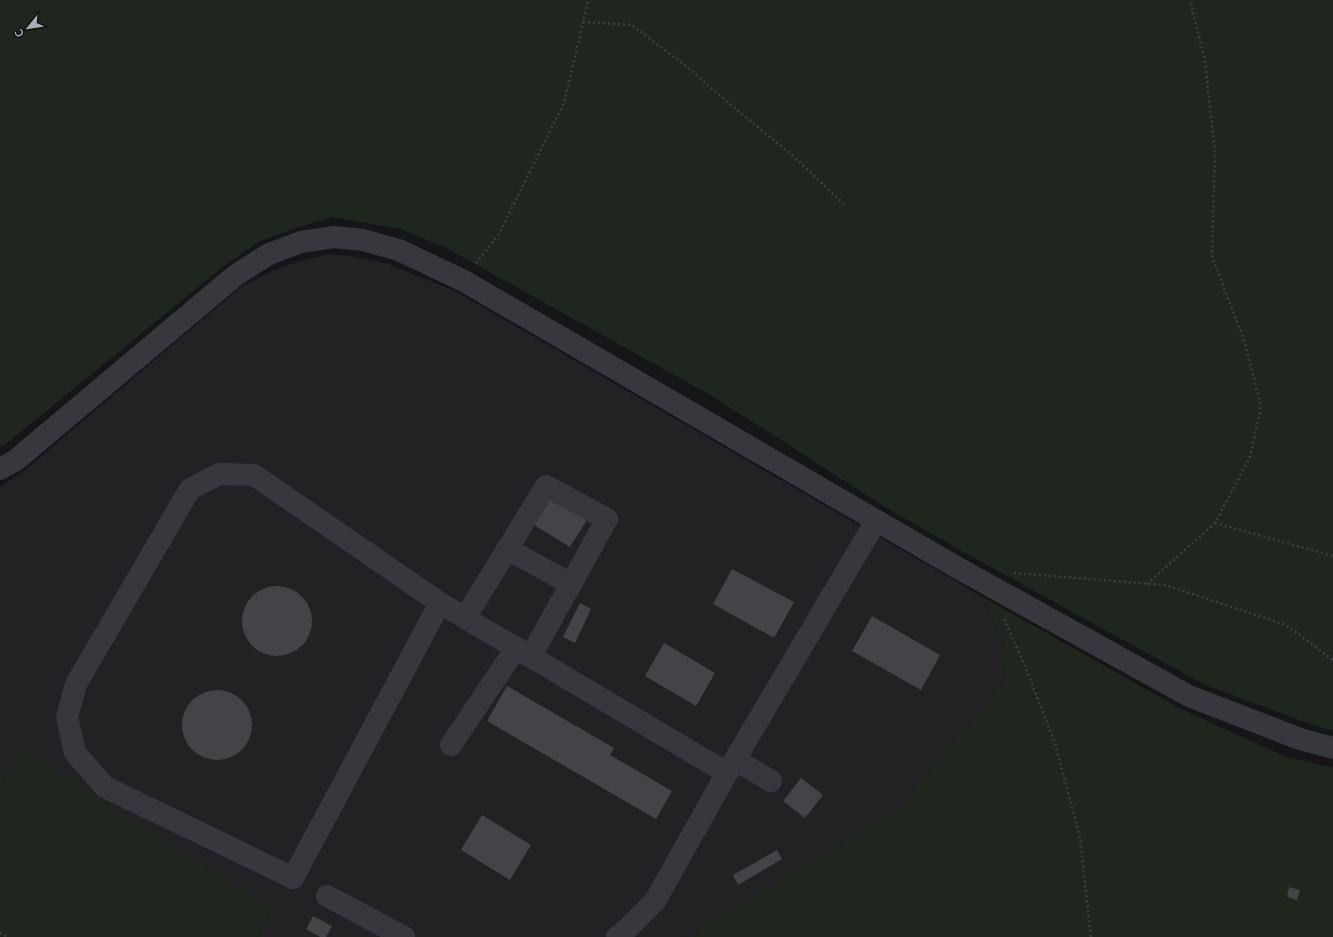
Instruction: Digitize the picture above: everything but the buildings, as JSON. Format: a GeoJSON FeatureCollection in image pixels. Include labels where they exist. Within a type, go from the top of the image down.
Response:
{"type":"FeatureCollection","features":[{"type":"Feature","properties":{"kind":"street"},"geometry":{"type":"LineString","coordinates":[[0,469],[16,460],[236,275],[269,254],[302,242],[334,237],[363,240],[399,250],[464,281],[989,586],[1189,696],[1300,739],[1333,748]]}},
{"type":"Feature","properties":{"kind":"street"},"geometry":{"type":"LineString","coordinates":[[440,602],[293,878],[105,787],[75,753],[67,717],[76,684],[190,489],[219,474],[254,475],[440,602],[523,652],[732,766],[771,781]]}},
{"type":"Feature","properties":{"kind":"street"},"geometry":{"type":"LineString","coordinates":[[451,745],[523,652],[571,584],[606,519],[546,486],[466,618]]}},
{"type":"Feature","properties":{"kind":"street"},"geometry":{"type":"LineString","coordinates":[[617,937],[625,931],[655,900],[876,521]]}},
{"type":"Feature","properties":{"kind":"street"},"geometry":{"type":"LineString","coordinates":[[507,549],[571,584]]}},
{"type":"Feature","properties":{"kind":"street"},"geometry":{"type":"LineString","coordinates":[[327,896],[404,937]]}},
{"type":"Feature","properties":{"kind":"path"},"geometry":{"type":"LineString","coordinates":[[464,281],[484,252],[499,234],[564,103],[589,0]]}},
{"type":"Feature","properties":{"kind":"path"},"geometry":{"type":"LineString","coordinates":[[1147,584],[1215,523],[1250,456],[1261,406],[1244,340],[1212,257],[1215,152],[1205,60],[1190,0]]}},
{"type":"Feature","properties":{"kind":"path"},"geometry":{"type":"LineString","coordinates":[[583,22],[632,25],[686,66],[792,155],[846,206]]}},
{"type":"Feature","properties":{"kind":"path"},"geometry":{"type":"LineString","coordinates":[[1215,523],[1333,556]]}},
{"type":"Feature","properties":{"kind":"path"},"geometry":{"type":"LineString","coordinates":[[1013,573],[1165,585],[1286,625],[1333,660]]}},
{"type":"Feature","properties":{"kind":"path"},"geometry":{"type":"LineString","coordinates":[[989,586],[1023,661],[1055,743],[1080,838],[1091,937]]}},
{"type":"Feature","properties":{"kind":"path"},"geometry":{"type":"LineString","coordinates":[[0,933],[8,937]]}},
{"type":"Feature","properties":{"kind":"shaded area"},"geometry":{"type":"Polygon","coordinates":[[[0,0],[1333,0],[1333,731],[1307,723],[1205,685],[967,554],[885,507],[712,396],[446,248],[401,229],[333,217],[298,227],[260,241],[225,265],[6,444],[0,447],[0,0]]]}},
{"type":"Feature","properties":{"kind":"shaded area"},"geometry":{"type":"Polygon","coordinates":[[[329,254],[352,256],[388,264],[455,291],[981,596],[1007,650],[1004,682],[900,807],[687,937],[257,937],[272,909],[22,749],[0,789],[0,487],[24,471],[242,286],[272,271],[304,260],[329,254]]]}},
{"type":"Feature","properties":{"kind":"shaded area"},"geometry":{"type":"Polygon","coordinates":[[[981,596],[1181,709],[1284,756],[1333,768],[1333,937],[687,937],[900,807],[1004,682],[1007,650],[981,596]]]}},
{"type":"Feature","properties":{"kind":"shaded area"},"geometry":{"type":"Polygon","coordinates":[[[22,748],[272,909],[257,937],[0,937],[0,789],[22,748]]]}}]}
